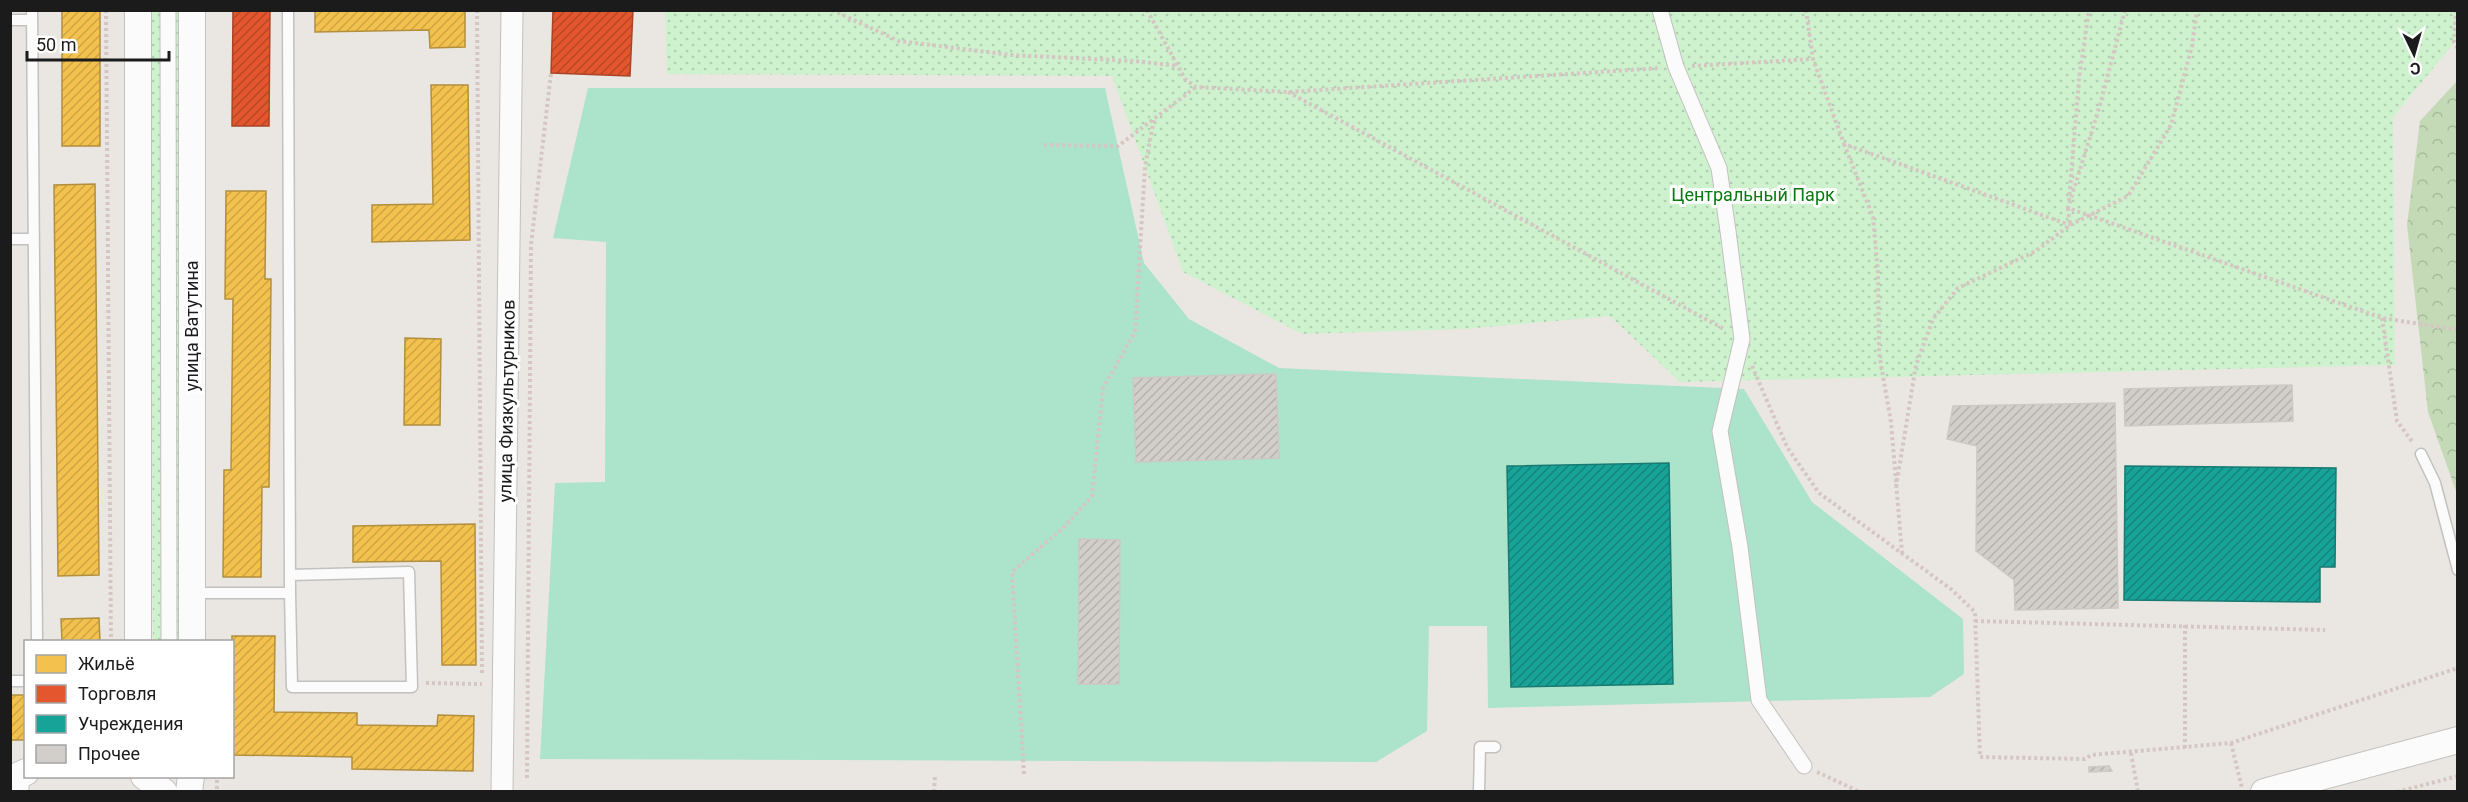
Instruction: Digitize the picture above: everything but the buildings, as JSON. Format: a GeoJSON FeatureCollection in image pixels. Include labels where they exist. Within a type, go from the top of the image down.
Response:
{"type":"FeatureCollection","features":[{"type":"Feature","properties":{"kind":"street"},"geometry":{"type":"LineString","coordinates":[[138,10],[138,640]]}},
{"type":"Feature","properties":{"kind":"street"},"geometry":{"type":"LineString","coordinates":[[168,10],[169,640]]}},
{"type":"Feature","properties":{"kind":"street","name":"улица Ватутина"},"geometry":{"type":"LineString","coordinates":[[192,10],[192,640]]}},
{"type":"Feature","properties":{"kind":"street","name":"улица Физкультурников"},"geometry":{"type":"LineString","coordinates":[[502,792],[512,10]]}},
{"type":"Feature","properties":{"kind":"street"},"geometry":{"type":"LineString","coordinates":[[1660,10],[1676,67],[1719,168],[1742,339],[1720,430],[1740,547],[1759,700],[1804,766]]}},
{"type":"Feature","properties":{"kind":"street"},"geometry":{"type":"LineString","coordinates":[[2264,792],[2457,741]]}},
{"type":"Feature","properties":{"kind":"street"},"geometry":{"type":"LineString","coordinates":[[15,792],[17,776],[24,773]]}},
{"type":"Feature","properties":{"kind":"street"},"geometry":{"type":"LineString","coordinates":[[145,778],[164,792]]}},
{"type":"Feature","properties":{"kind":"lane"},"geometry":{"type":"LineString","coordinates":[[288,10],[290,594],[292,687],[412,687],[409,572],[290,575]]}},
{"type":"Feature","properties":{"kind":"lane"},"geometry":{"type":"LineString","coordinates":[[10,20],[32,15],[37,640]]}},
{"type":"Feature","properties":{"kind":"lane"},"geometry":{"type":"LineString","coordinates":[[10,239],[33,239]]}},
{"type":"Feature","properties":{"kind":"lane"},"geometry":{"type":"LineString","coordinates":[[2421,454],[2435,483],[2457,570]]}},
{"type":"Feature","properties":{"kind":"lane"},"geometry":{"type":"LineString","coordinates":[[193,593],[290,594]]}},
{"type":"Feature","properties":{"kind":"lane"},"geometry":{"type":"LineString","coordinates":[[1479,792],[1480,747],[1495,747]]}},
{"type":"Feature","properties":{"kind":"path"},"geometry":{"type":"LineString","coordinates":[[106,10],[111,640]]}},
{"type":"Feature","properties":{"kind":"path"},"geometry":{"type":"LineString","coordinates":[[477,10],[482,696]]}},
{"type":"Feature","properties":{"kind":"path"},"geometry":{"type":"LineString","coordinates":[[832,10],[899,41],[1011,55],[1135,61],[1178,66]]}},
{"type":"Feature","properties":{"kind":"path"},"geometry":{"type":"LineString","coordinates":[[1147,10],[1185,79],[1196,87],[1288,92],[1813,59]]}},
{"type":"Feature","properties":{"kind":"path"},"geometry":{"type":"LineString","coordinates":[[1806,10],[1813,59],[1873,218],[1878,273],[1879,353],[1891,422],[1902,554]]}},
{"type":"Feature","properties":{"kind":"path"},"geometry":{"type":"LineString","coordinates":[[2070,225],[2068,208],[2079,79],[2089,10]]}},
{"type":"Feature","properties":{"kind":"path"},"geometry":{"type":"LineString","coordinates":[[2068,208],[2100,105],[2125,10]]}},
{"type":"Feature","properties":{"kind":"path"},"geometry":{"type":"LineString","coordinates":[[1896,487],[1916,365],[1933,319],[1958,288],[2036,251],[2070,225],[2128,196],[2171,125],[2192,46],[2197,10]]}},
{"type":"Feature","properties":{"kind":"path"},"geometry":{"type":"LineString","coordinates":[[2456,10],[2454,42],[2457,49]]}},
{"type":"Feature","properties":{"kind":"path"},"geometry":{"type":"LineString","coordinates":[[527,778],[531,245],[551,73]]}},
{"type":"Feature","properties":{"kind":"path"},"geometry":{"type":"LineString","coordinates":[[1044,145],[1118,146],[1196,87]]}},
{"type":"Feature","properties":{"kind":"path"},"geometry":{"type":"LineString","coordinates":[[1288,92],[1742,339],[1787,447],[1819,492],[1951,589],[1975,612],[1980,757],[2085,759],[2091,755],[2185,749],[2231,743],[2457,668]]}},
{"type":"Feature","properties":{"kind":"path"},"geometry":{"type":"LineString","coordinates":[[1024,774],[1012,572],[1063,528],[1092,496],[1103,388],[1135,332],[1145,167],[1154,119]]}},
{"type":"Feature","properties":{"kind":"path"},"geometry":{"type":"LineString","coordinates":[[1844,144],[2070,225]]}},
{"type":"Feature","properties":{"kind":"path"},"geometry":{"type":"LineString","coordinates":[[2068,208],[2382,318],[2457,330]]}},
{"type":"Feature","properties":{"kind":"path"},"geometry":{"type":"LineString","coordinates":[[2382,318],[2397,421],[2421,454]]}},
{"type":"Feature","properties":{"kind":"path"},"geometry":{"type":"LineString","coordinates":[[1975,621],[2325,630]]}},
{"type":"Feature","properties":{"kind":"path"},"geometry":{"type":"LineString","coordinates":[[2185,625],[2185,749]]}},
{"type":"Feature","properties":{"kind":"path"},"geometry":{"type":"LineString","coordinates":[[412,682],[482,684]]}},
{"type":"Feature","properties":{"kind":"path"},"geometry":{"type":"LineString","coordinates":[[2231,743],[2243,792]]}},
{"type":"Feature","properties":{"kind":"path"},"geometry":{"type":"LineString","coordinates":[[2131,753],[2138,792]]}},
{"type":"Feature","properties":{"kind":"path"},"geometry":{"type":"LineString","coordinates":[[1804,766],[1860,792]]}},
{"type":"Feature","properties":{"kind":"path"},"geometry":{"type":"LineString","coordinates":[[934,792],[935,775]]}},
{"type":"Feature","properties":{"kind":"path"},"geometry":{"type":"LineString","coordinates":[[2397,792],[2457,776]]}},
{"type":"Feature","properties":{"kind":"path"},"geometry":{"type":"LineString","coordinates":[[217,778],[217,792]]}},
{"type":"Feature","properties":{"kind":"green space","name":"Центральный Парк"},"geometry":{"type":"Polygon","coordinates":[[[2457,10],[2458,38],[2393,117],[2395,365],[1680,382],[1610,316],[1464,329],[1302,334],[1183,272],[1112,76],[667,74],[665,11],[2457,10]]]}},
{"type":"Feature","properties":{"kind":"green space"},"geometry":{"type":"Polygon","coordinates":[[[151,11],[187,11],[183,640],[153,640],[151,11]]]}},
{"type":"Feature","properties":{"kind":"green space"},"geometry":{"type":"Polygon","coordinates":[[[2457,81],[2457,494],[2428,412],[2407,225],[2420,121],[2457,81]]]}},
{"type":"Feature","properties":{"kind":"green space"},"geometry":{"type":"Polygon","coordinates":[[[588,88],[1105,88],[1144,263],[1189,319],[1279,368],[1744,389],[1812,502],[1963,619],[1964,674],[1930,697],[1488,708],[1487,626],[1429,626],[1427,731],[1376,762],[540,759],[555,483],[605,482],[606,242],[553,238],[588,88]]]}}]}
